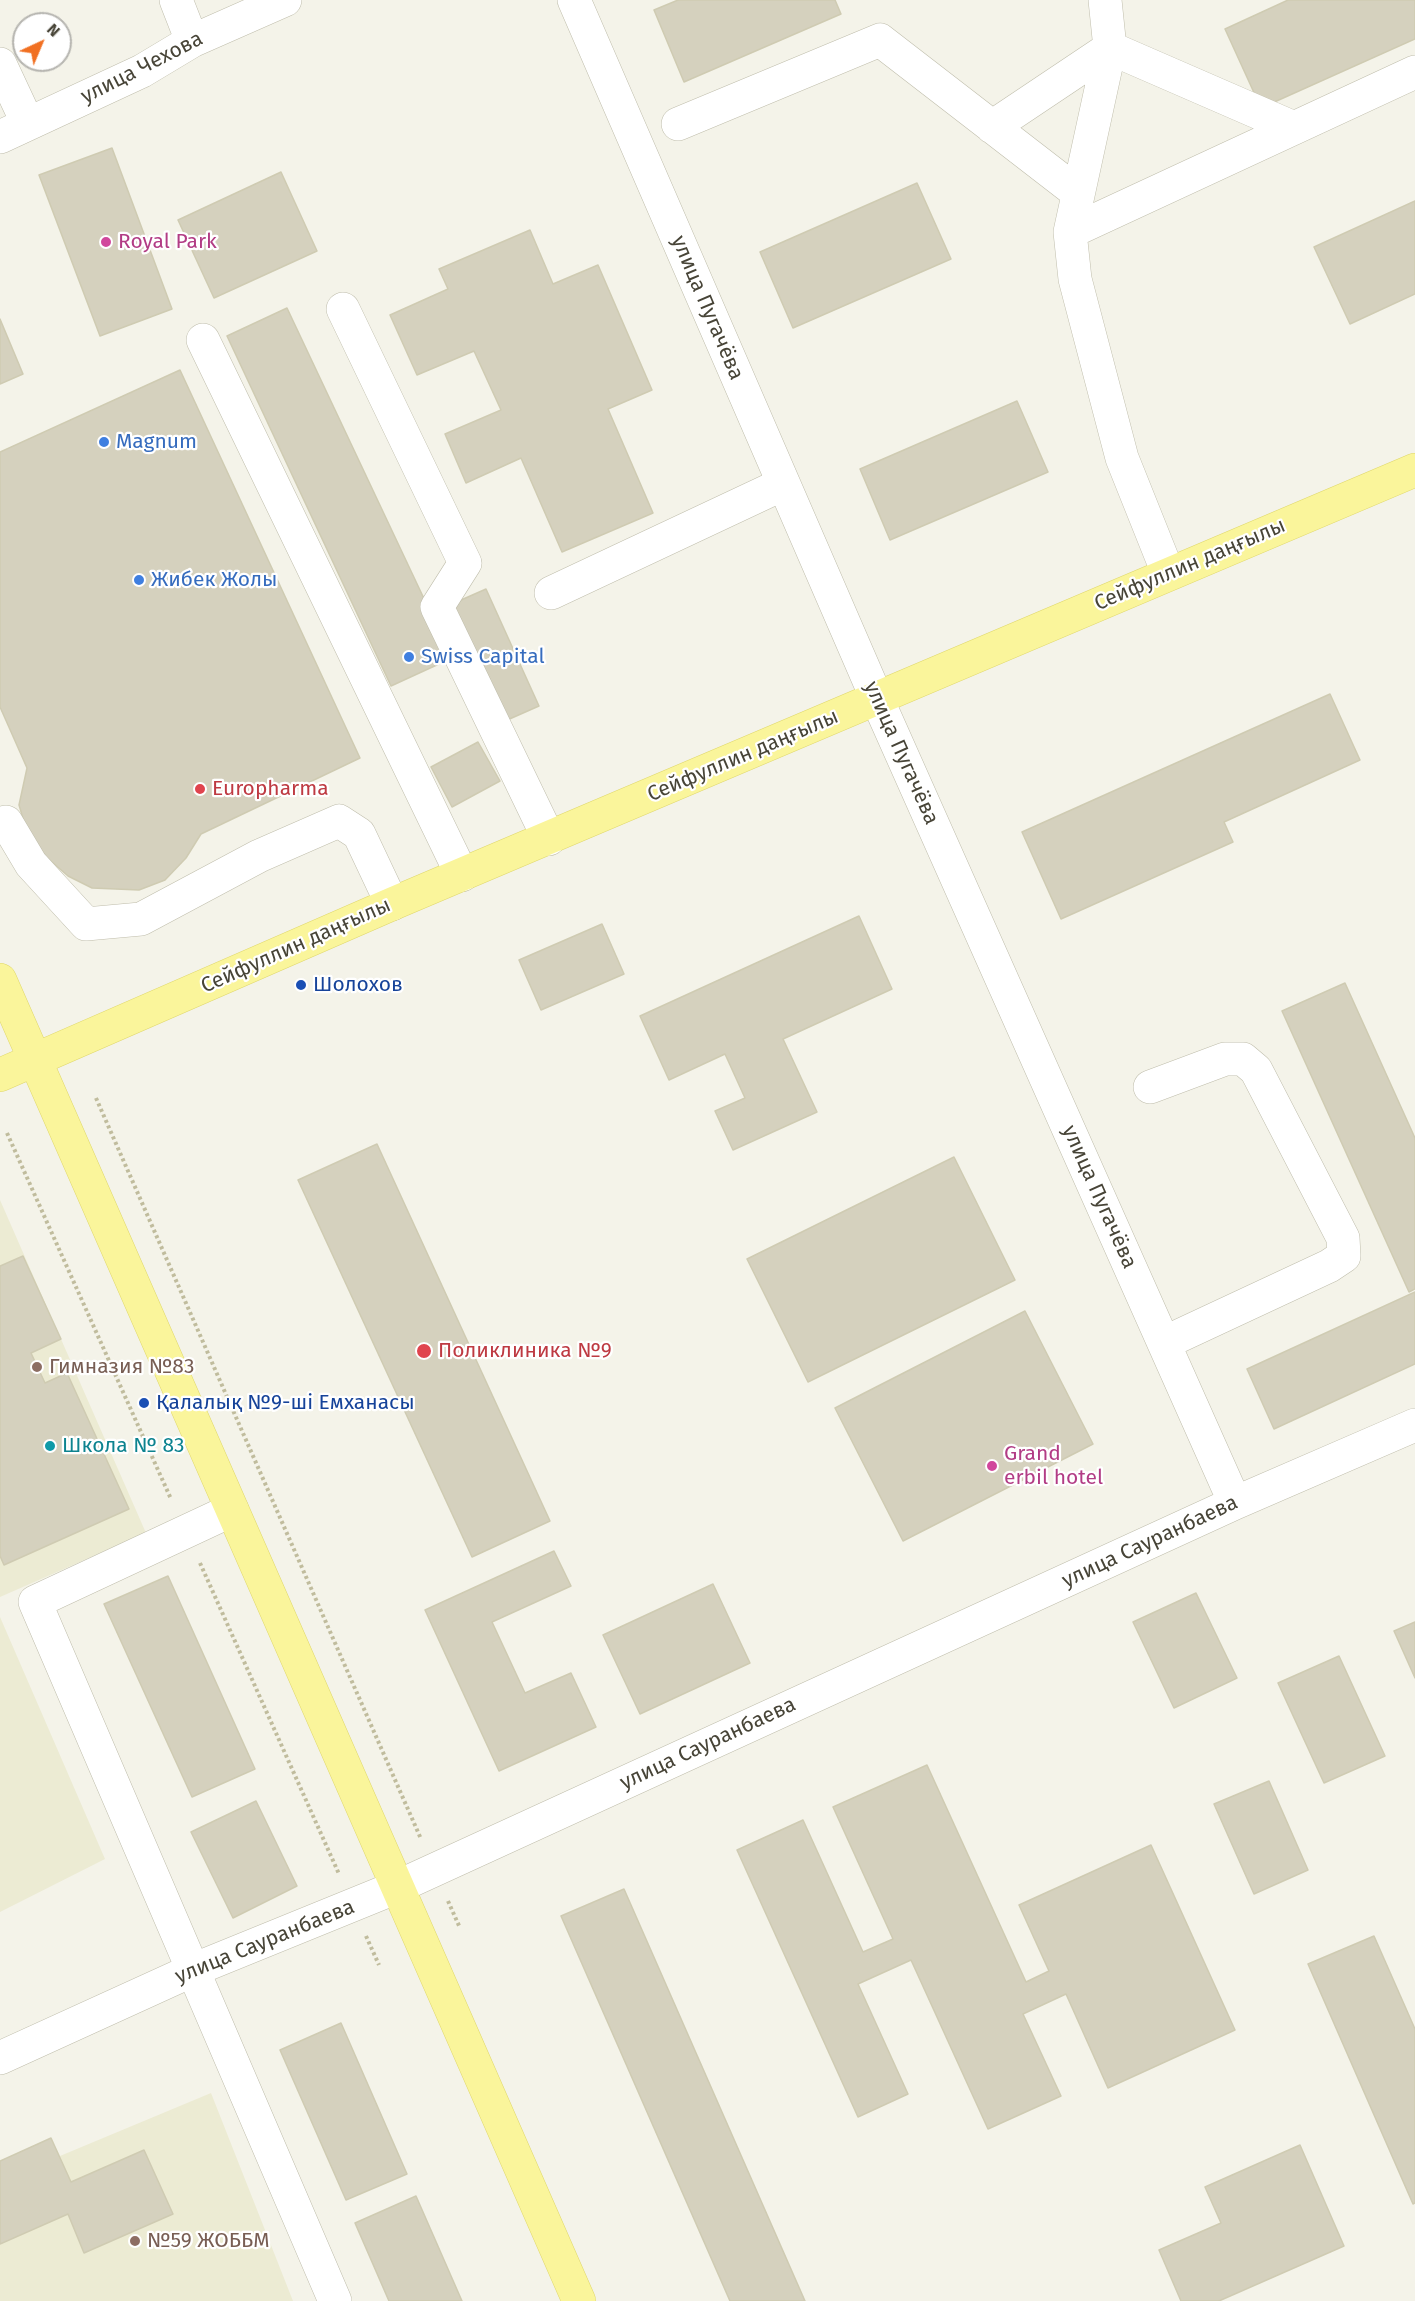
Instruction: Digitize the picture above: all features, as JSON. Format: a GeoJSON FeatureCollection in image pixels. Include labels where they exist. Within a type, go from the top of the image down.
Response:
{"type":"FeatureCollection","features":[{"type":"Feature","properties":{"kind":"main road","name":"Сейфуллин даңғылы"},"geometry":{"type":"LineString","coordinates":[[35,1060],[392,904],[1415,470]]}},
{"type":"Feature","properties":{"kind":"main road"},"geometry":{"type":"LineString","coordinates":[[0,980],[579,2301]]}},
{"type":"Feature","properties":{"kind":"main road"},"geometry":{"type":"LineString","coordinates":[[0,1075],[35,1060]]}},
{"type":"Feature","properties":{"kind":"street"},"geometry":{"type":"LineString","coordinates":[[176,0],[192,41]]}},
{"type":"Feature","properties":{"kind":"street","name":"улица Чехова"},"geometry":{"type":"LineString","coordinates":[[14,130],[142,71],[192,41],[285,0]]}},
{"type":"Feature","properties":{"kind":"street","name":"улица Пугачёва"},"geometry":{"type":"LineString","coordinates":[[574,0],[877,699],[1235,1503]]}},
{"type":"Feature","properties":{"kind":"street"},"geometry":{"type":"LineString","coordinates":[[1105,0],[1110,48],[1070,232],[1075,279],[1122,458],[1168,573]]}},
{"type":"Feature","properties":{"kind":"street"},"geometry":{"type":"LineString","coordinates":[[678,124],[880,40],[1078,194]]}},
{"type":"Feature","properties":{"kind":"street"},"geometry":{"type":"LineString","coordinates":[[992,127],[1110,48]]}},
{"type":"Feature","properties":{"kind":"street"},"geometry":{"type":"LineString","coordinates":[[1110,48],[1294,128]]}},
{"type":"Feature","properties":{"kind":"street"},"geometry":{"type":"LineString","coordinates":[[0,64],[14,130]]}},
{"type":"Feature","properties":{"kind":"street"},"geometry":{"type":"LineString","coordinates":[[1070,232],[1415,72]]}},
{"type":"Feature","properties":{"kind":"street"},"geometry":{"type":"LineString","coordinates":[[343,309],[465,563],[437,607],[549,839]]}},
{"type":"Feature","properties":{"kind":"street"},"geometry":{"type":"LineString","coordinates":[[203,339],[462,875]]}},
{"type":"Feature","properties":{"kind":"street"},"geometry":{"type":"LineString","coordinates":[[551,593],[783,484]]}},
{"type":"Feature","properties":{"kind":"street"},"geometry":{"type":"LineString","coordinates":[[0,825],[6,822],[30,864],[86,924],[141,919],[259,856],[339,821],[359,834],[392,904]]}},
{"type":"Feature","properties":{"kind":"street"},"geometry":{"type":"LineString","coordinates":[[1150,1087],[1225,1059],[1243,1059],[1256,1070],[1343,1239],[1344,1256],[1329,1266],[1164,1343]]}},
{"type":"Feature","properties":{"kind":"street","name":"улица Сауранбаева"},"geometry":{"type":"LineString","coordinates":[[0,2058],[193,1970],[397,1887],[1235,1503],[1415,1425]]}},
{"type":"Feature","properties":{"kind":"street"},"geometry":{"type":"LineString","coordinates":[[232,1509],[35,1602],[335,2301]]}},
{"type":"Feature","properties":{"kind":"path"},"geometry":{"type":"LineString","coordinates":[[96,1098],[460,1928]]}},
{"type":"Feature","properties":{"kind":"shaded area","name":"Гимназия №83"},"geometry":{"type":"Polygon","coordinates":[[[0,1200],[146,1533],[0,1597],[0,1200]]]}},
{"type":"Feature","properties":{"kind":"shaded area"},"geometry":{"type":"Polygon","coordinates":[[[0,1617],[105,1859],[0,1912],[0,1617]]]}},
{"type":"Feature","properties":{"kind":"shaded area","name":"№59 ЖОББМ"},"geometry":{"type":"Polygon","coordinates":[[[211,2093],[293,2301],[0,2301],[0,2181],[211,2093]]]}},
{"type":"Feature","properties":{"kind":"building"},"geometry":{"type":"Polygon","coordinates":[[[678,0],[835,0],[841,14],[684,82],[654,10],[678,0]]]}},
{"type":"Feature","properties":{"kind":"building"},"geometry":{"type":"Polygon","coordinates":[[[1288,0],[1415,0],[1415,39],[1261,108],[1225,29],[1288,0]]]}},
{"type":"Feature","properties":{"kind":"building","name":"Royal Park"},"geometry":{"type":"Polygon","coordinates":[[[112,148],[172,309],[100,336],[39,175],[112,148]]]}},
{"type":"Feature","properties":{"kind":"building"},"geometry":{"type":"Polygon","coordinates":[[[281,172],[317,251],[214,298],[178,220],[281,172]]]}},
{"type":"Feature","properties":{"kind":"building"},"geometry":{"type":"Polygon","coordinates":[[[917,183],[951,259],[793,328],[760,252],[917,183]]]}},
{"type":"Feature","properties":{"kind":"building"},"geometry":{"type":"Polygon","coordinates":[[[1415,201],[1415,294],[1350,324],[1314,247],[1415,201]]]}},
{"type":"Feature","properties":{"kind":"building"},"geometry":{"type":"Polygon","coordinates":[[[530,230],[553,284],[598,265],[652,390],[608,409],[653,513],[562,552],[521,458],[466,483],[445,434],[501,410],[474,351],[417,375],[390,315],[448,289],[439,269],[530,230]]]}},
{"type":"Feature","properties":{"kind":"building"},"geometry":{"type":"Polygon","coordinates":[[[287,308],[452,658],[391,686],[227,336],[287,308]]]}},
{"type":"Feature","properties":{"kind":"building"},"geometry":{"type":"Polygon","coordinates":[[[0,319],[23,374],[0,384],[0,319]]]}},
{"type":"Feature","properties":{"kind":"building","name":"Жибек Жолы"},"geometry":{"type":"Polygon","coordinates":[[[180,370],[360,758],[201,834],[186,858],[165,880],[139,890],[92,888],[68,876],[45,856],[25,825],[19,805],[27,768],[0,707],[0,452],[180,370]]]}},
{"type":"Feature","properties":{"kind":"building"},"geometry":{"type":"Polygon","coordinates":[[[1017,401],[1048,472],[890,540],[860,469],[1017,401]]]}},
{"type":"Feature","properties":{"kind":"building"},"geometry":{"type":"Polygon","coordinates":[[[486,589],[539,706],[505,721],[452,604],[486,589]]]}},
{"type":"Feature","properties":{"kind":"building"},"geometry":{"type":"Polygon","coordinates":[[[1330,694],[1360,760],[1224,822],[1233,842],[1061,919],[1022,832],[1330,694]]]}},
{"type":"Feature","properties":{"kind":"building"},"geometry":{"type":"Polygon","coordinates":[[[478,742],[500,781],[452,807],[431,767],[478,742]]]}},
{"type":"Feature","properties":{"kind":"building"},"geometry":{"type":"Polygon","coordinates":[[[859,916],[892,989],[783,1039],[817,1112],[733,1150],[715,1111],[745,1098],[725,1054],[669,1080],[640,1016],[859,916]]]}},
{"type":"Feature","properties":{"kind":"building"},"geometry":{"type":"Polygon","coordinates":[[[602,924],[624,974],[541,1010],[519,960],[602,924]]]}},
{"type":"Feature","properties":{"kind":"building"},"geometry":{"type":"Polygon","coordinates":[[[1345,983],[1415,1138],[1415,1289],[1409,1292],[1282,1011],[1345,983]]]}},
{"type":"Feature","properties":{"kind":"building","name":"Поликлиника №9"},"geometry":{"type":"Polygon","coordinates":[[[377,1144],[550,1521],[472,1557],[298,1180],[377,1144]]]}},
{"type":"Feature","properties":{"kind":"building"},"geometry":{"type":"Polygon","coordinates":[[[954,1157],[1015,1280],[808,1382],[747,1259],[954,1157]]]}},
{"type":"Feature","properties":{"kind":"building","name":"Гимназия №83"},"geometry":{"type":"Polygon","coordinates":[[[23,1256],[61,1339],[31,1353],[45,1383],[67,1373],[129,1509],[4,1565],[0,1556],[0,1266],[23,1256]]]}},
{"type":"Feature","properties":{"kind":"building"},"geometry":{"type":"Polygon","coordinates":[[[1415,1292],[1415,1364],[1274,1429],[1247,1369],[1415,1292]]]}},
{"type":"Feature","properties":{"kind":"building"},"geometry":{"type":"Polygon","coordinates":[[[1025,1311],[1093,1444],[903,1541],[835,1408],[1025,1311]]]}},
{"type":"Feature","properties":{"kind":"building"},"geometry":{"type":"Polygon","coordinates":[[[554,1551],[571,1586],[492,1622],[525,1693],[571,1673],[596,1727],[499,1771],[425,1610],[554,1551]]]}},
{"type":"Feature","properties":{"kind":"building"},"geometry":{"type":"Polygon","coordinates":[[[168,1576],[255,1769],[192,1797],[104,1604],[168,1576]]]}},
{"type":"Feature","properties":{"kind":"building"},"geometry":{"type":"Polygon","coordinates":[[[713,1584],[750,1663],[640,1714],[603,1635],[713,1584]]]}},
{"type":"Feature","properties":{"kind":"building"},"geometry":{"type":"Polygon","coordinates":[[[1196,1593],[1237,1678],[1174,1708],[1133,1622],[1196,1593]]]}},
{"type":"Feature","properties":{"kind":"building"},"geometry":{"type":"Polygon","coordinates":[[[1415,1622],[1415,1678],[1394,1631],[1415,1622]]]}},
{"type":"Feature","properties":{"kind":"building"},"geometry":{"type":"Polygon","coordinates":[[[1339,1656],[1385,1756],[1324,1783],[1278,1683],[1339,1656]]]}},
{"type":"Feature","properties":{"kind":"building"},"geometry":{"type":"Polygon","coordinates":[[[927,1765],[1026,1982],[1049,1971],[1019,1905],[1151,1845],[1235,2030],[1108,2088],[1066,1994],[1023,2014],[1061,2096],[988,2129],[911,1960],[858,1984],[908,2094],[858,2117],[737,1850],[803,1820],[863,1952],[893,1939],[833,1807],[927,1765]]]}},
{"type":"Feature","properties":{"kind":"building"},"geometry":{"type":"Polygon","coordinates":[[[1269,1781],[1308,1870],[1254,1894],[1214,1804],[1269,1781]]]}},
{"type":"Feature","properties":{"kind":"building"},"geometry":{"type":"Polygon","coordinates":[[[256,1801],[297,1886],[233,1918],[191,1832],[256,1801]]]}},
{"type":"Feature","properties":{"kind":"building"},"geometry":{"type":"Polygon","coordinates":[[[624,1889],[805,2301],[730,2301],[561,1916],[624,1889]]]}},
{"type":"Feature","properties":{"kind":"building"},"geometry":{"type":"Polygon","coordinates":[[[1374,1936],[1415,2029],[1415,2203],[1413,2204],[1308,1964],[1374,1936]]]}},
{"type":"Feature","properties":{"kind":"building"},"geometry":{"type":"Polygon","coordinates":[[[341,2023],[407,2174],[346,2200],[280,2050],[341,2023]]]}},
{"type":"Feature","properties":{"kind":"building"},"geometry":{"type":"Polygon","coordinates":[[[51,2138],[71,2182],[144,2150],[173,2214],[84,2253],[68,2214],[0,2244],[0,2161],[51,2138]]]}},
{"type":"Feature","properties":{"kind":"building"},"geometry":{"type":"Polygon","coordinates":[[[1300,2145],[1344,2246],[1219,2301],[1181,2301],[1159,2250],[1221,2223],[1205,2187],[1300,2145]]]}},
{"type":"Feature","properties":{"kind":"building"},"geometry":{"type":"Polygon","coordinates":[[[416,2196],[462,2301],[389,2301],[355,2223],[416,2196]]]}},
{"type":"Feature","properties":{"kind":"place","name":"Royal Park"},"geometry":{"type":"Point","coordinates":[106,242]}},
{"type":"Feature","properties":{"kind":"place","name":"Magnum"},"geometry":{"type":"Point","coordinates":[104,442]}},
{"type":"Feature","properties":{"kind":"place","name":"Жибек Жолы"},"geometry":{"type":"Point","coordinates":[139,580]}},
{"type":"Feature","properties":{"kind":"place","name":"Swiss Capital"},"geometry":{"type":"Point","coordinates":[409,657]}},
{"type":"Feature","properties":{"kind":"place","name":"Europharma"},"geometry":{"type":"Point","coordinates":[200,789]}},
{"type":"Feature","properties":{"kind":"place","name":"Шолохов"},"geometry":{"type":"Point","coordinates":[301,985]}},
{"type":"Feature","properties":{"kind":"place","name":"Поликлиника №9"},"geometry":{"type":"Point","coordinates":[424,1351]}},
{"type":"Feature","properties":{"kind":"place","name":"Гимназия №83"},"geometry":{"type":"Point","coordinates":[37,1367]}},
{"type":"Feature","properties":{"kind":"place","name":"Қалалық №9-ші Емханасы"},"geometry":{"type":"Point","coordinates":[144,1403]}},
{"type":"Feature","properties":{"kind":"place","name":"Школа № 83"},"geometry":{"type":"Point","coordinates":[50,1446]}},
{"type":"Feature","properties":{"kind":"place","name":"Grand erbil hotel"},"geometry":{"type":"Point","coordinates":[992,1466]}},
{"type":"Feature","properties":{"kind":"place","name":"№59 ЖОББМ"},"geometry":{"type":"Point","coordinates":[135,2241]}}]}
